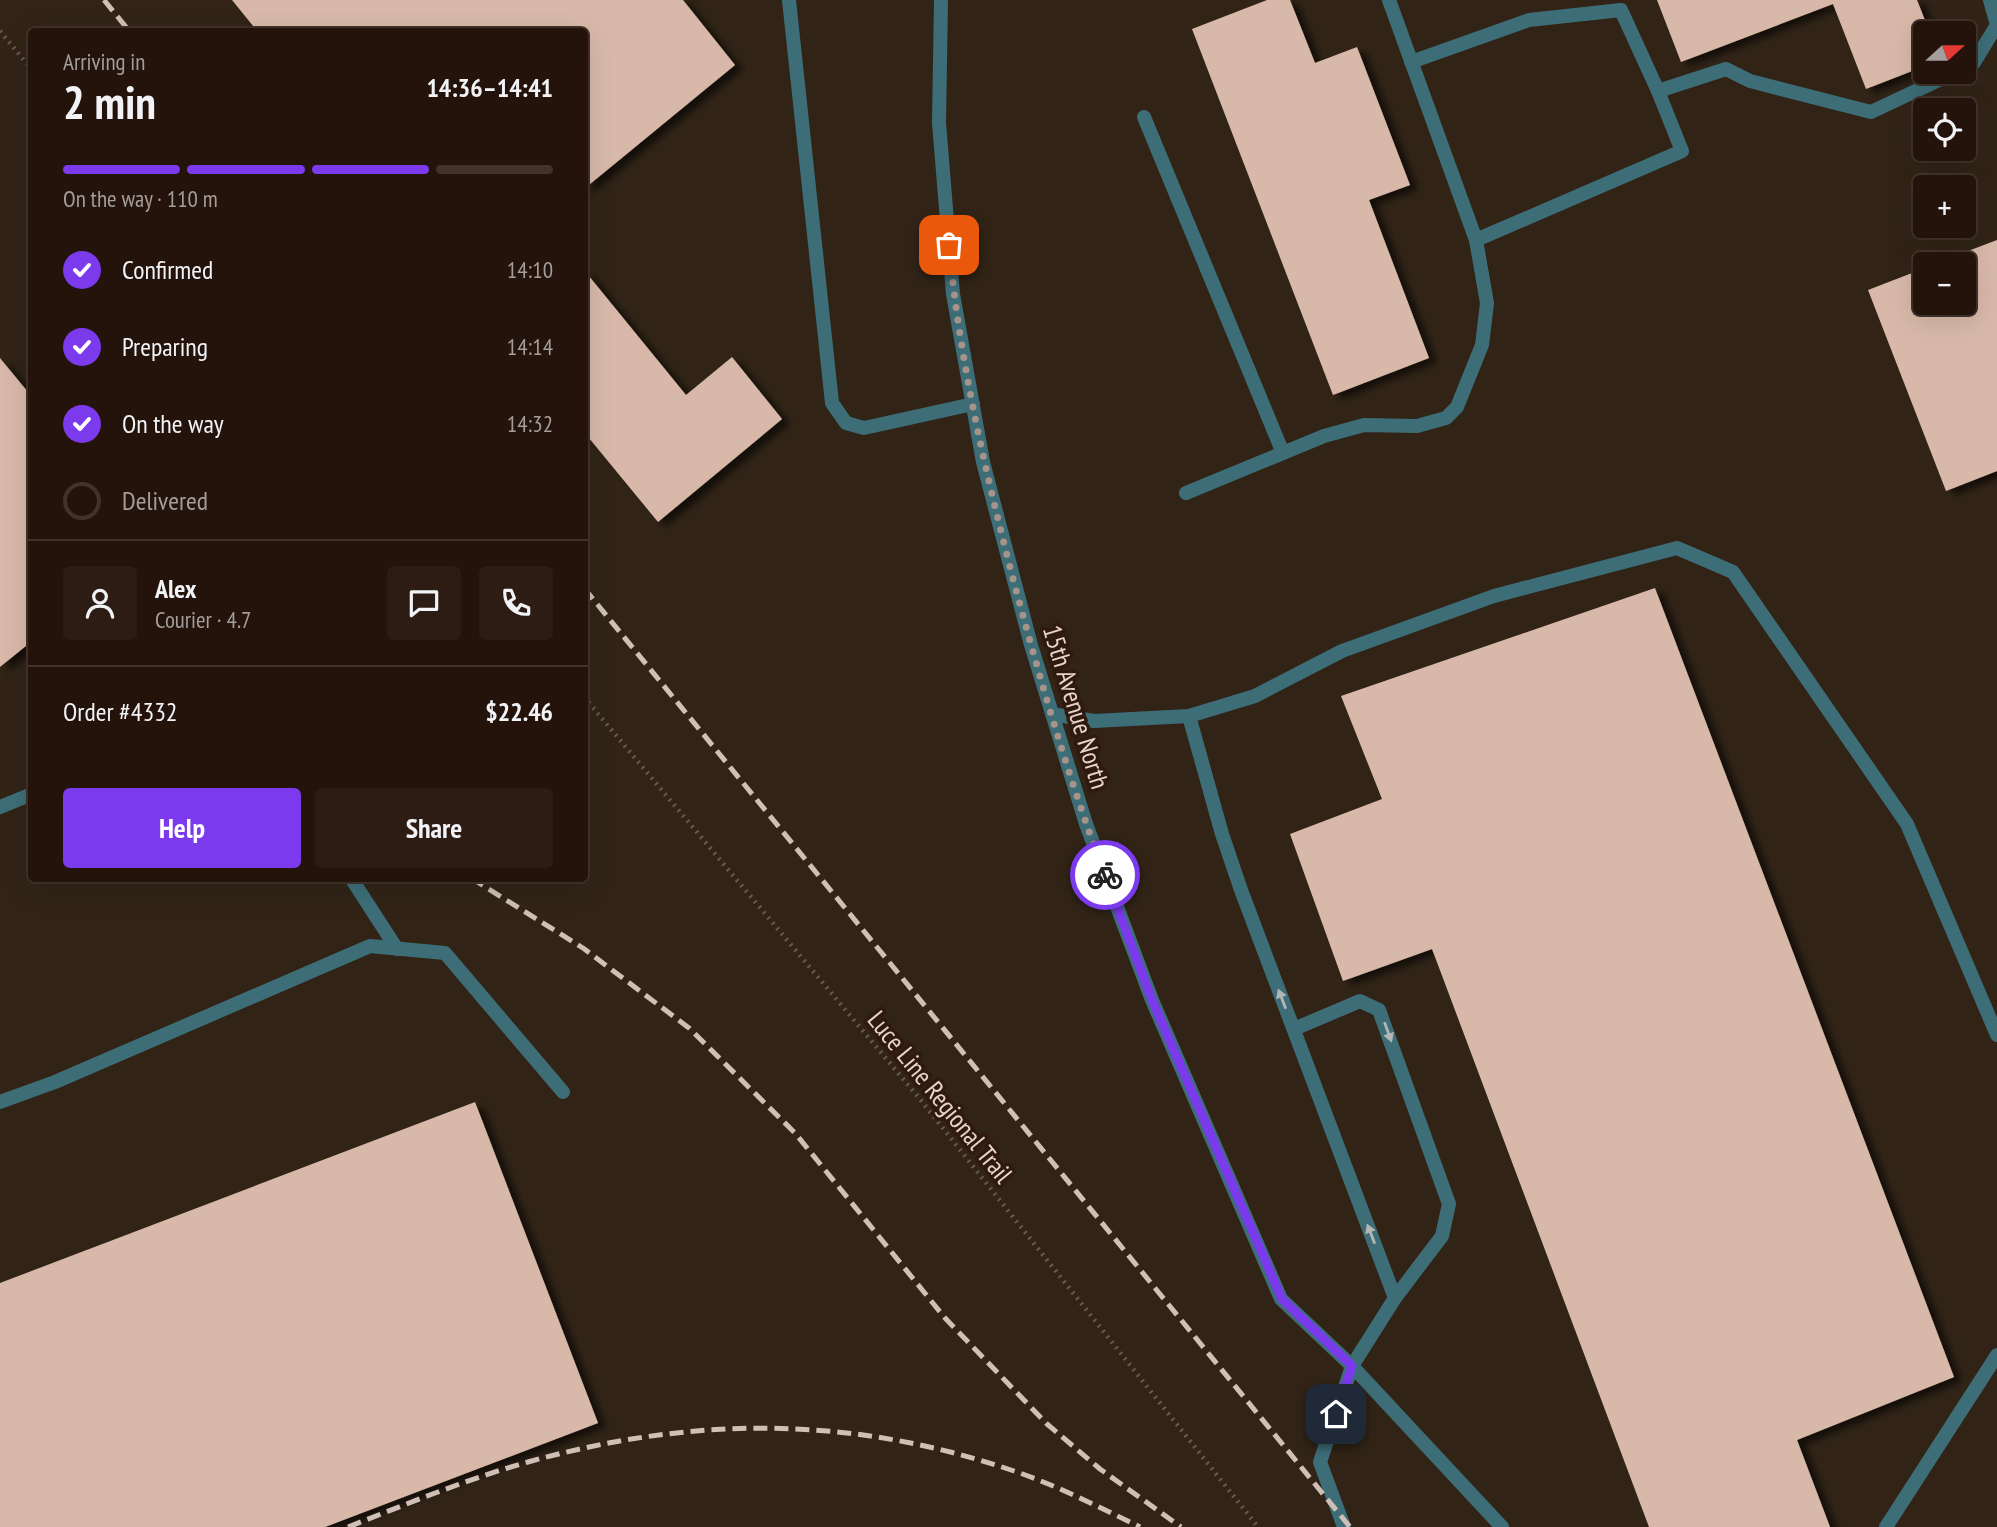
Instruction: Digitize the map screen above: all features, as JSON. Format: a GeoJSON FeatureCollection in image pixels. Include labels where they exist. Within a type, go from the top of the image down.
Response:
{"type":"FeatureCollection","features":[{"type":"Feature","properties":{"kind":"street"},"geometry":{"type":"LineString","coordinates":[[789,0],[832,402],[846,423],[864,428],[973,404]]}},
{"type":"Feature","properties":{"kind":"street","name":"15th Avenue North"},"geometry":{"type":"LineString","coordinates":[[941,0],[939,123],[953,294],[983,462],[1031,645],[1086,824],[1152,1000],[1282,1299],[1352,1366],[1502,1527]]}},
{"type":"Feature","properties":{"kind":"street"},"geometry":{"type":"LineString","coordinates":[[1186,493],[1324,436],[1364,425],[1418,426],[1446,418],[1457,407],[1482,345],[1487,303],[1476,240],[1389,0]]}},
{"type":"Feature","properties":{"kind":"street"},"geometry":{"type":"LineString","coordinates":[[1976,59],[1997,25],[1990,0]]}},
{"type":"Feature","properties":{"kind":"street"},"geometry":{"type":"LineString","coordinates":[[1411,62],[1529,20],[1621,10],[1682,151],[1476,240]]}},
{"type":"Feature","properties":{"kind":"street"},"geometry":{"type":"LineString","coordinates":[[1658,92],[1726,69],[1750,81],[1871,112],[1930,84]]}},
{"type":"Feature","properties":{"kind":"street"},"geometry":{"type":"LineString","coordinates":[[1144,117],[1283,453]]}},
{"type":"Feature","properties":{"kind":"street"},"geometry":{"type":"LineString","coordinates":[[1052,713],[1094,721],[1189,716],[1255,696],[1342,651],[1494,596],[1677,548],[1733,572],[1908,824],[1997,1035]]}},
{"type":"Feature","properties":{"kind":"street"},"geometry":{"type":"LineString","coordinates":[[1189,716],[1222,834],[1395,1298]]}},
{"type":"Feature","properties":{"kind":"street"},"geometry":{"type":"LineString","coordinates":[[0,807],[28,796]]}},
{"type":"Feature","properties":{"kind":"street"},"geometry":{"type":"LineString","coordinates":[[354,882],[397,949]]}},
{"type":"Feature","properties":{"kind":"street"},"geometry":{"type":"LineString","coordinates":[[0,1102],[55,1082],[370,946],[445,953],[563,1092]]}},
{"type":"Feature","properties":{"kind":"street"},"geometry":{"type":"LineString","coordinates":[[1294,1029],[1360,1001],[1380,1010],[1449,1204],[1442,1236],[1395,1298],[1352,1366],[1320,1462],[1344,1527]]}},
{"type":"Feature","properties":{"kind":"street"},"geometry":{"type":"LineString","coordinates":[[1886,1527],[1997,1356]]}},
{"type":"Feature","properties":{"kind":"path"},"geometry":{"type":"LineString","coordinates":[[0,31],[28,65]]}},
{"type":"Feature","properties":{"kind":"path","name":"Luce Line Regional Trail"},"geometry":{"type":"LineString","coordinates":[[588,702],[919,1098],[1258,1527]]}},
{"type":"Feature","properties":{"kind":"shaded area"},"geometry":{"type":"Polygon","coordinates":[[[0,0],[1997,0],[1997,1527],[0,1527],[0,0]]]}},
{"type":"Feature","properties":{"kind":"building"},"geometry":{"type":"Polygon","coordinates":[[[232,0],[683,0],[735,65],[588,186],[588,28],[255,28],[232,0]]]}},
{"type":"Feature","properties":{"kind":"building"},"geometry":{"type":"Polygon","coordinates":[[[1267,0],[1290,0],[1315,63],[1357,47],[1410,185],[1369,200],[1429,358],[1333,395],[1192,29],[1267,0]]]}},
{"type":"Feature","properties":{"kind":"building"},"geometry":{"type":"Polygon","coordinates":[[[1657,0],[1917,0],[1925,21],[1913,21],[1913,71],[1866,89],[1833,4],[1681,62],[1657,0]]]}},
{"type":"Feature","properties":{"kind":"building"},"geometry":{"type":"Polygon","coordinates":[[[1997,240],[1997,471],[1946,491],[1868,290],[1913,273],[1913,315],[1976,315],[1976,252],[1966,252],[1997,240]]]}},
{"type":"Feature","properties":{"kind":"building"},"geometry":{"type":"Polygon","coordinates":[[[588,275],[686,395],[732,357],[782,419],[658,522],[588,437],[588,275]]]}},
{"type":"Feature","properties":{"kind":"building"},"geometry":{"type":"Polygon","coordinates":[[[0,358],[28,392],[28,644],[0,667],[0,358]]]}},
{"type":"Feature","properties":{"kind":"building"},"geometry":{"type":"Polygon","coordinates":[[[1655,588],[1954,1377],[1797,1440],[1830,1527],[1649,1527],[1432,949],[1343,981],[1290,834],[1382,799],[1341,696],[1655,588]]]}},
{"type":"Feature","properties":{"kind":"building"},"geometry":{"type":"Polygon","coordinates":[[[475,1102],[598,1423],[325,1527],[0,1527],[0,1283],[475,1102]]]}},
{"type":"Feature","properties":{"kind":"railway"},"geometry":{"type":"LineString","coordinates":[[104,0],[127,28]]}},
{"type":"Feature","properties":{"kind":"railway"},"geometry":{"type":"LineString","coordinates":[[588,593],[1350,1527]]}},
{"type":"Feature","properties":{"kind":"railway"},"geometry":{"type":"LineString","coordinates":[[477,882],[583,948],[689,1028],[795,1133],[945,1318],[1047,1424],[1100,1469],[1181,1527]]}},
{"type":"Feature","properties":{"kind":"railway"},"geometry":{"type":"LineString","coordinates":[[348,1527],[482,1476],[590,1447],[650,1436],[771,1428],[832,1431],[953,1453],[1046,1483],[1140,1527]]}},
{"type":"Feature","properties":{"kind":"way so far"},"geometry":{"type":"LineString","coordinates":[[949,245],[953,294],[983,462],[1031,645],[1086,824],[1105,875]]}},
{"type":"Feature","properties":{"kind":"route"},"geometry":{"type":"LineString","coordinates":[[1105,875],[1152,1000],[1282,1299],[1352,1366],[1336,1414]]}}]}
